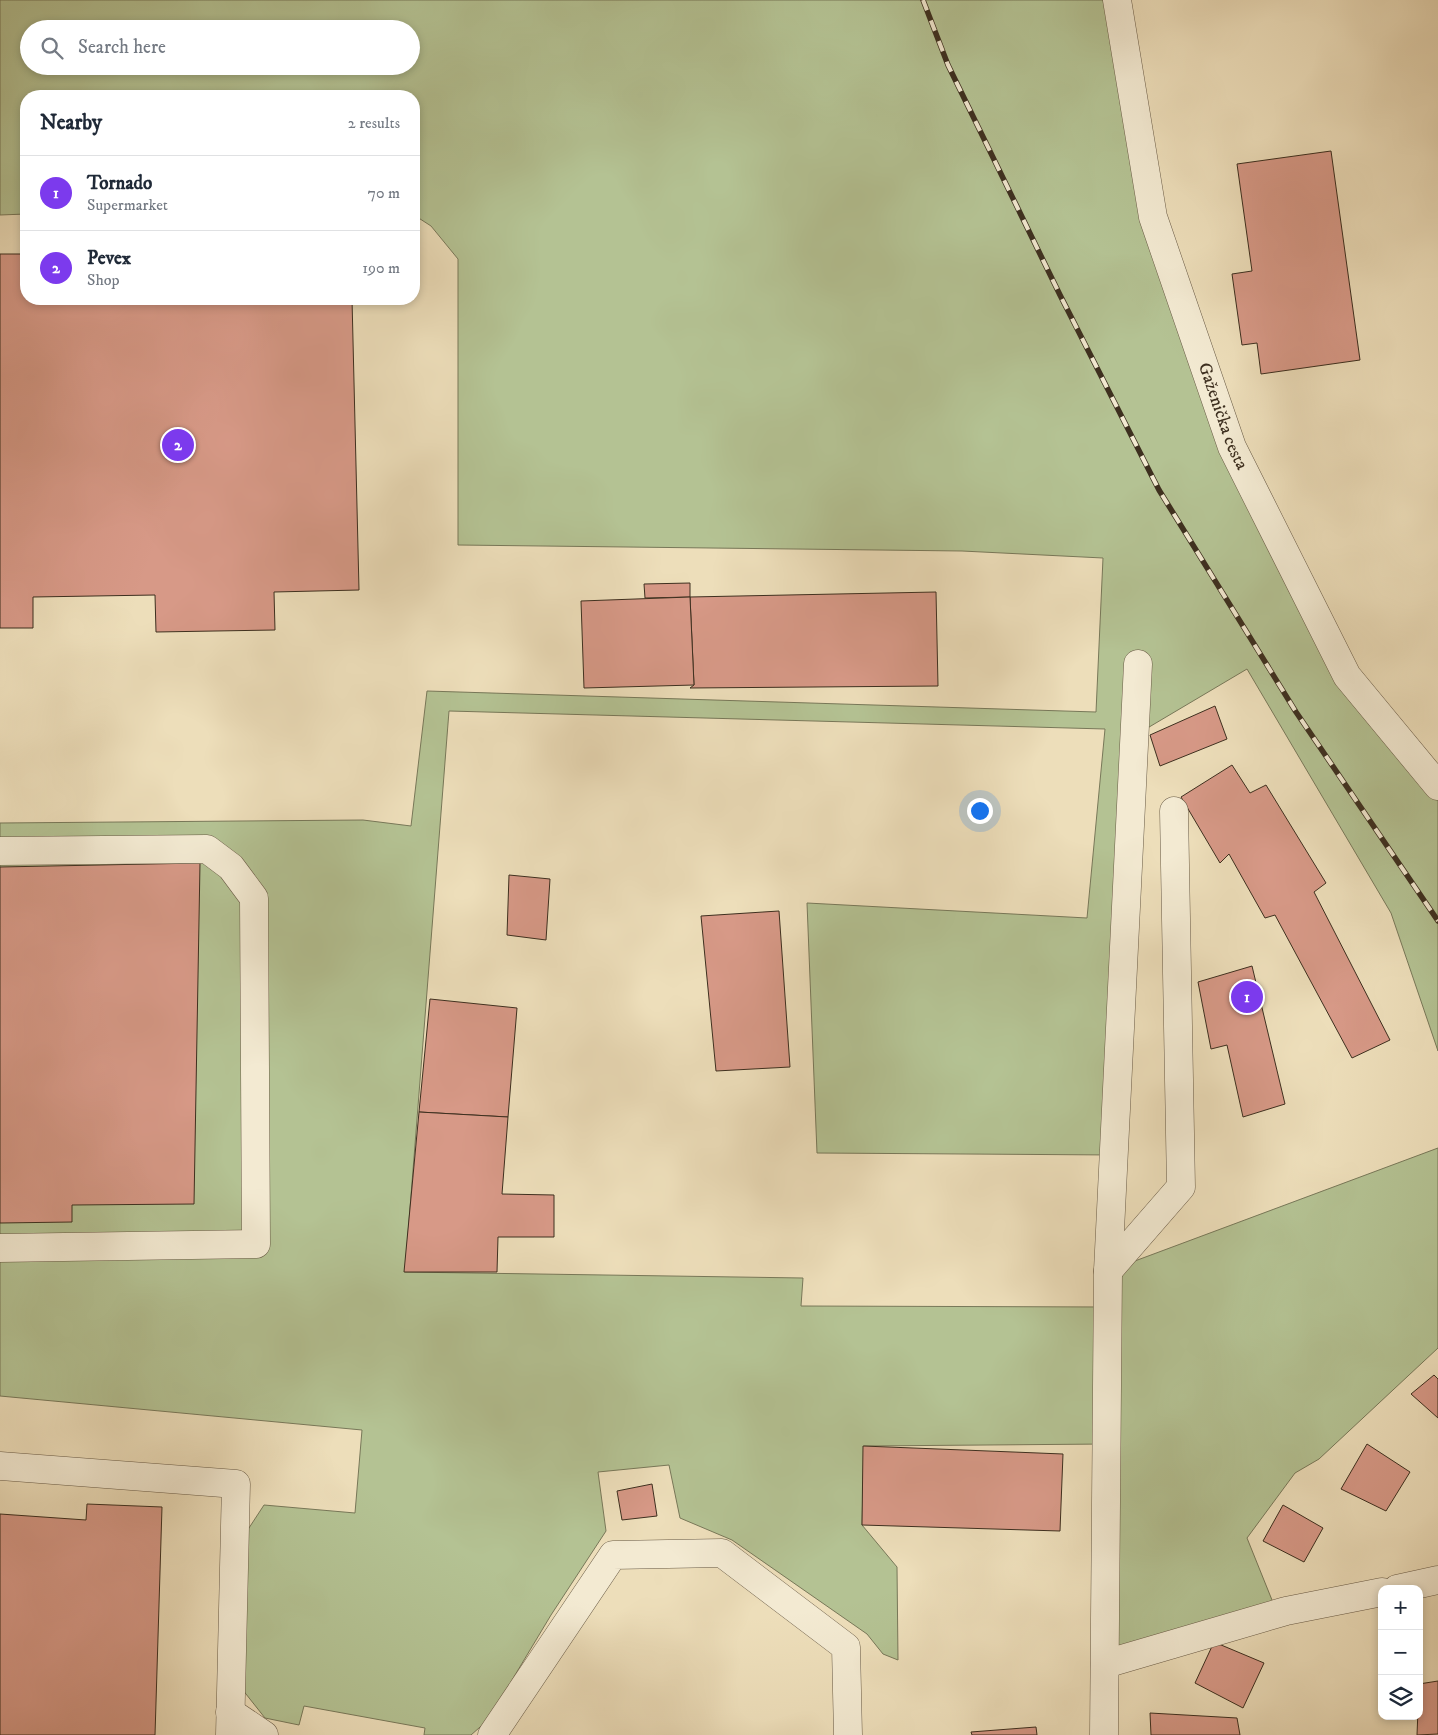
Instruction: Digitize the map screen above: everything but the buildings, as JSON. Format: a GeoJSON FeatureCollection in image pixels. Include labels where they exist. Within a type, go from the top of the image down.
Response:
{"type":"FeatureCollection","features":[{"type":"Feature","properties":{"kind":"street","name":"Gaženička cesta"},"geometry":{"type":"LineString","coordinates":[[1117,0],[1153,217],[1232,447],[1347,676],[1438,786]]}},
{"type":"Feature","properties":{"kind":"street"},"geometry":{"type":"LineString","coordinates":[[1104,1735],[1108,1271],[1138,664]]}},
{"type":"Feature","properties":{"kind":"street"},"geometry":{"type":"LineString","coordinates":[[1108,1271],[1181,1187],[1174,811]]}},
{"type":"Feature","properties":{"kind":"street"},"geometry":{"type":"LineString","coordinates":[[0,851],[206,849],[231,867],[254,898],[256,1234],[256,1244],[0,1248]]}},
{"type":"Feature","properties":{"kind":"street"},"geometry":{"type":"LineString","coordinates":[[0,1466],[236,1484],[230,1723],[264,1735]]}},
{"type":"Feature","properties":{"kind":"street"},"geometry":{"type":"LineString","coordinates":[[492,1735],[613,1555],[722,1553],[846,1647],[848,1735]]}},
{"type":"Feature","properties":{"kind":"street"},"geometry":{"type":"LineString","coordinates":[[1415,1585],[1438,1580]]}},
{"type":"Feature","properties":{"kind":"street"},"geometry":{"type":"LineString","coordinates":[[1105,1664],[1286,1611],[1378,1593]]}},
{"type":"Feature","properties":{"kind":"green space"},"geometry":{"type":"Polygon","coordinates":[[[0,0],[1117,0],[1153,217],[1232,447],[1347,676],[1438,779],[1438,1051],[1391,913],[1247,669],[1134,736],[1114,1155],[817,1153],[807,903],[1087,918],[1105,729],[449,711],[405,1272],[803,1278],[801,1306],[1108,1307],[1108,1271],[1438,1148],[1438,1348],[1319,1459],[1295,1473],[1247,1538],[1274,1605],[1105,1652],[1106,1444],[864,1446],[862,1525],[897,1567],[898,1660],[883,1654],[867,1634],[732,1540],[680,1518],[669,1465],[598,1472],[606,1531],[551,1615],[488,1720],[471,1735],[424,1735],[425,1728],[304,1706],[299,1725],[265,1718],[242,1689],[247,1531],[264,1505],[355,1513],[362,1430],[0,1396],[0,823],[363,820],[411,826],[427,691],[1096,712],[1103,558],[962,551],[458,545],[458,259],[431,226],[420,219],[420,90],[20,90],[20,214],[0,215],[0,0]]]}},
{"type":"Feature","properties":{"kind":"railway"},"geometry":{"type":"LineString","coordinates":[[923,0],[948,65],[1060,295],[1159,490],[1296,712],[1438,921]]}},
{"type":"Feature","properties":{"kind":"place","name":"Pevex"},"geometry":{"type":"Point","coordinates":[178,445]}},
{"type":"Feature","properties":{"kind":"place","name":"Tornado"},"geometry":{"type":"Point","coordinates":[1247,997]}}]}
